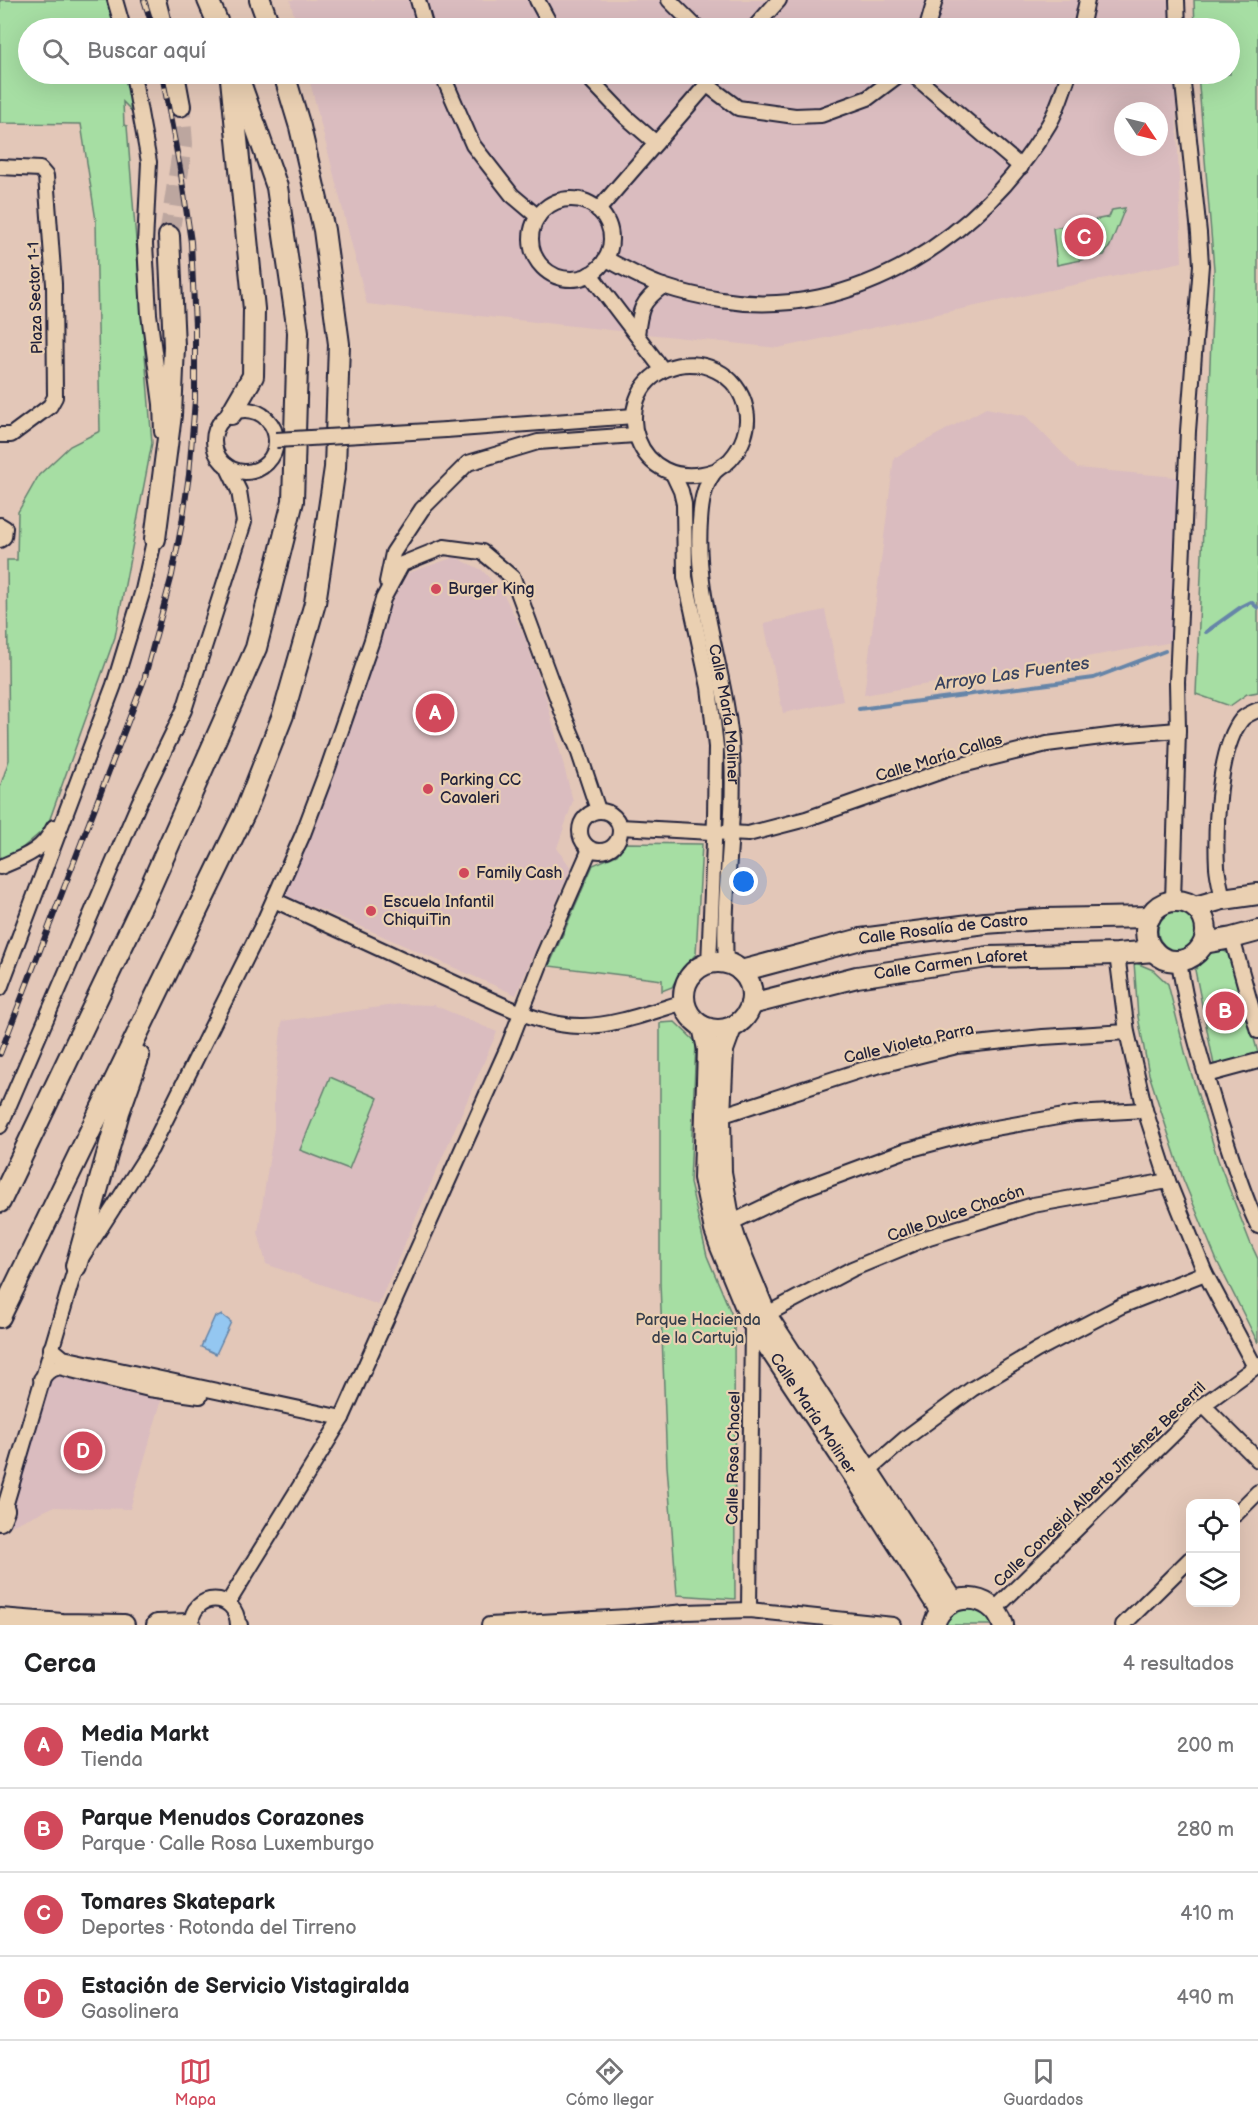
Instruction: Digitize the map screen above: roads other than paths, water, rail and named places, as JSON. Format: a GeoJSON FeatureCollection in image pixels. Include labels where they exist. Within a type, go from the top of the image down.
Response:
{"type":"FeatureCollection","features":[{"type":"Feature","properties":{"kind":"main road"},"geometry":{"type":"LineString","coordinates":[[155,0],[160,18]]}},
{"type":"Feature","properties":{"kind":"main road"},"geometry":{"type":"LineString","coordinates":[[208,0],[216,18]]}},
{"type":"Feature","properties":{"kind":"main road"},"geometry":{"type":"LineString","coordinates":[[260,0],[266,18]]}},
{"type":"Feature","properties":{"kind":"main road"},"geometry":{"type":"LineString","coordinates":[[176,84],[180,106]]}},
{"type":"Feature","properties":{"kind":"main road"},"geometry":{"type":"LineString","coordinates":[[231,84],[254,309],[253,376],[231,414]]}},
{"type":"Feature","properties":{"kind":"main road"},"geometry":{"type":"LineString","coordinates":[[0,1202],[149,890],[256,648],[293,501],[297,333],[277,187],[241,84]]}},
{"type":"Feature","properties":{"kind":"main road"},"geometry":{"type":"LineString","coordinates":[[0,1317],[244,812],[283,715],[315,603],[335,468],[339,344],[324,230],[300,128],[287,84]]}},
{"type":"Feature","properties":{"kind":"main road"},"geometry":{"type":"LineString","coordinates":[[155,539],[171,415],[174,346],[169,236]]}},
{"type":"Feature","properties":{"kind":"main road"},"geometry":{"type":"LineString","coordinates":[[1195,907],[1223,899],[1258,894]]}},
{"type":"Feature","properties":{"kind":"main road"},"geometry":{"type":"LineString","coordinates":[[1173,901],[1182,901],[1195,907],[1204,918],[1206,931],[1204,943],[1192,957],[1179,961],[1164,958],[1154,951],[1146,932],[1150,917],[1156,909],[1173,901]]}},
{"type":"Feature","properties":{"kind":"main road","name":"Calle Rosalía de Castro"},"geometry":{"type":"LineString","coordinates":[[725,966],[861,939],[985,923],[1045,919],[1150,917]]}},
{"type":"Feature","properties":{"kind":"main road"},"geometry":{"type":"LineString","coordinates":[[1204,943],[1258,931]]}},
{"type":"Feature","properties":{"kind":"main road","name":"Calle Carmen Laforet"},"geometry":{"type":"LineString","coordinates":[[751,1004],[857,977],[988,957],[1154,951]]}},
{"type":"Feature","properties":{"kind":"main road"},"geometry":{"type":"LineString","coordinates":[[75,1266],[119,1112],[174,958]]}},
{"type":"Feature","properties":{"kind":"main road"},"geometry":{"type":"LineString","coordinates":[[725,966],[750,986],[751,1004],[747,1014],[731,1028],[722,1030],[703,1027],[694,1020],[684,1002],[687,982],[700,968],[725,966]]}},
{"type":"Feature","properties":{"kind":"main road","name":"Calle María Moliner"},"geometry":{"type":"LineString","coordinates":[[703,1027],[708,1049],[712,1119],[721,1172],[722,1226],[736,1242],[759,1319],[863,1475],[943,1612]]}},
{"type":"Feature","properties":{"kind":"main road","name":"Calle María Moliner"},"geometry":{"type":"LineString","coordinates":[[712,1119],[723,1050],[731,1028]]}},
{"type":"Feature","properties":{"kind":"main road"},"geometry":{"type":"LineString","coordinates":[[943,1612],[964,1598],[975,1598],[986,1602],[999,1617]]}},
{"type":"Feature","properties":{"kind":"main road"},"geometry":{"type":"LineString","coordinates":[[0,1619],[62,1624],[123,1625]]}},
{"type":"Feature","properties":{"kind":"main road"},"geometry":{"type":"LineString","coordinates":[[157,1625],[191,1624]]}},
{"type":"Feature","properties":{"kind":"street"},"geometry":{"type":"LineString","coordinates":[[115,0],[120,18]]}},
{"type":"Feature","properties":{"kind":"street"},"geometry":{"type":"LineString","coordinates":[[418,0],[423,18]]}},
{"type":"Feature","properties":{"kind":"street"},"geometry":{"type":"LineString","coordinates":[[537,0],[547,18]]}},
{"type":"Feature","properties":{"kind":"street"},"geometry":{"type":"LineString","coordinates":[[669,0],[687,18]]}},
{"type":"Feature","properties":{"kind":"street"},"geometry":{"type":"LineString","coordinates":[[763,18],[779,0]]}},
{"type":"Feature","properties":{"kind":"street"},"geometry":{"type":"LineString","coordinates":[[930,18],[935,0]]}},
{"type":"Feature","properties":{"kind":"street"},"geometry":{"type":"LineString","coordinates":[[1084,18],[1088,0]]}},
{"type":"Feature","properties":{"kind":"street"},"geometry":{"type":"LineString","coordinates":[[1177,0],[1178,18]]}},
{"type":"Feature","properties":{"kind":"street"},"geometry":{"type":"LineString","coordinates":[[0,988],[109,698],[143,590],[155,539],[163,454],[161,404],[148,314],[145,244],[149,162],[135,84]]}},
{"type":"Feature","properties":{"kind":"street"},"geometry":{"type":"LineString","coordinates":[[446,84],[473,145],[512,195],[538,217]]}},
{"type":"Feature","properties":{"kind":"street"},"geometry":{"type":"LineString","coordinates":[[595,84],[626,117],[656,143]]}},
{"type":"Feature","properties":{"kind":"street"},"geometry":{"type":"LineString","coordinates":[[598,210],[707,84]]}},
{"type":"Feature","properties":{"kind":"street"},"geometry":{"type":"LineString","coordinates":[[716,84],[738,108],[795,116],[820,115],[868,98],[887,84]]}},
{"type":"Feature","properties":{"kind":"street"},"geometry":{"type":"LineString","coordinates":[[924,84],[1021,167]]}},
{"type":"Feature","properties":{"kind":"street"},"geometry":{"type":"LineString","coordinates":[[606,259],[663,286],[722,300],[764,303],[801,300],[860,287],[921,258],[972,219],[1021,167],[1051,122],[1065,84]]}},
{"type":"Feature","properties":{"kind":"street"},"geometry":{"type":"LineString","coordinates":[[1173,901],[1178,730],[1177,682],[1188,431],[1201,265],[1183,84]]}},
{"type":"Feature","properties":{"kind":"street","name":"Plaza Sector 1-1"},"geometry":{"type":"LineString","coordinates":[[0,167],[40,169],[46,176],[54,284],[55,398],[50,406],[11,435],[0,435]]}},
{"type":"Feature","properties":{"kind":"street"},"geometry":{"type":"LineString","coordinates":[[562,201],[581,201],[598,210],[608,224],[611,233],[606,259],[590,274],[579,278],[568,279],[546,270],[533,251],[533,228],[538,217],[545,210],[562,201]]}},
{"type":"Feature","properties":{"kind":"street"},"geometry":{"type":"LineString","coordinates":[[590,274],[663,370]]}},
{"type":"Feature","properties":{"kind":"street"},"geometry":{"type":"LineString","coordinates":[[637,335],[639,311],[652,294],[663,286]]}},
{"type":"Feature","properties":{"kind":"street"},"geometry":{"type":"LineString","coordinates":[[680,364],[698,364],[716,369],[730,380],[741,394],[747,412],[746,430],[740,447],[729,461],[714,471],[701,476],[687,477],[673,474],[656,466],[643,452],[635,435],[634,416],[638,398],[648,382],[663,370],[680,364]]}},
{"type":"Feature","properties":{"kind":"street"},"geometry":{"type":"LineString","coordinates":[[0,1126],[139,804],[184,710],[244,522],[239,491],[227,466],[217,452],[215,443],[219,426],[231,414],[241,410],[261,414],[274,430],[275,450],[271,459],[255,470],[245,472],[227,466]]}},
{"type":"Feature","properties":{"kind":"street"},"geometry":{"type":"LineString","coordinates":[[276,440],[634,416]]}},
{"type":"Feature","properties":{"kind":"street"},"geometry":{"type":"LineString","coordinates":[[2,1515],[75,1266],[151,1149],[274,900],[303,834],[328,768],[372,640],[393,553],[422,509],[468,463],[538,442],[635,435]]}},
{"type":"Feature","properties":{"kind":"street","name":"Calle María Moliner"},"geometry":{"type":"LineString","coordinates":[[714,471],[706,486],[701,506],[699,536],[702,578],[729,723],[732,756],[725,966]]}},
{"type":"Feature","properties":{"kind":"street","name":"Calle María Moliner"},"geometry":{"type":"LineString","coordinates":[[673,474],[684,504],[685,577],[709,687],[716,747],[714,832],[725,966]]}},
{"type":"Feature","properties":{"kind":"street"},"geometry":{"type":"LineString","coordinates":[[0,525],[5,528],[5,531],[4,537],[0,540]]}},
{"type":"Feature","properties":{"kind":"street"},"geometry":{"type":"LineString","coordinates":[[383,599],[402,564],[444,547],[482,552],[513,578],[577,747],[598,810]]}},
{"type":"Feature","properties":{"kind":"street"},"geometry":{"type":"LineString","coordinates":[[0,867],[36,850],[48,839],[109,698]]}},
{"type":"Feature","properties":{"kind":"street"},"geometry":{"type":"LineString","coordinates":[[1223,899],[1217,868],[1217,815],[1224,763],[1235,731],[1244,718],[1258,710]]}},
{"type":"Feature","properties":{"kind":"street","name":"Calle María Callas"},"geometry":{"type":"LineString","coordinates":[[620,827],[748,834],[806,819],[954,767],[1047,744],[1178,730]]}},
{"type":"Feature","properties":{"kind":"street"},"geometry":{"type":"LineString","coordinates":[[598,810],[611,814],[616,818],[620,827],[620,835],[613,847],[604,851],[590,849],[581,838],[581,823],[590,813],[598,810]]}},
{"type":"Feature","properties":{"kind":"street"},"geometry":{"type":"LineString","coordinates":[[228,1603],[342,1418],[508,1047],[590,849]]}},
{"type":"Feature","properties":{"kind":"street"},"geometry":{"type":"LineString","coordinates":[[274,900],[521,1013],[556,1024],[582,1027],[625,1020],[684,1002]]}},
{"type":"Feature","properties":{"kind":"street"},"geometry":{"type":"LineString","coordinates":[[1232,938],[1258,1031]]}},
{"type":"Feature","properties":{"kind":"street"},"geometry":{"type":"LineString","coordinates":[[1117,954],[1127,1032],[1145,1110],[1168,1181],[1205,1273],[1257,1366]]}},
{"type":"Feature","properties":{"kind":"street"},"geometry":{"type":"LineString","coordinates":[[1179,961],[1184,992],[1206,1075],[1237,1175],[1258,1226]]}},
{"type":"Feature","properties":{"kind":"street","name":"Calle Violeta Parra"},"geometry":{"type":"LineString","coordinates":[[712,1119],[865,1069],[957,1046],[1043,1036],[1127,1032]]}},
{"type":"Feature","properties":{"kind":"street"},"geometry":{"type":"LineString","coordinates":[[1206,1075],[1258,1061]]}},
{"type":"Feature","properties":{"kind":"street"},"geometry":{"type":"LineString","coordinates":[[722,1226],[799,1190],[904,1151],[978,1131],[1075,1114],[1145,1110]]}},
{"type":"Feature","properties":{"kind":"street","name":"Calle Dulce Chacón"},"geometry":{"type":"LineString","coordinates":[[759,1319],[852,1269],[929,1237],[1033,1205],[1168,1181]]}},
{"type":"Feature","properties":{"kind":"street"},"geometry":{"type":"LineString","coordinates":[[863,1475],[907,1437],[972,1389],[1036,1350],[1121,1306],[1205,1273]]}},
{"type":"Feature","properties":{"kind":"street","name":"Calle Rosa Chacel"},"geometry":{"type":"LineString","coordinates":[[749,1610],[759,1319]]}},
{"type":"Feature","properties":{"kind":"street"},"geometry":{"type":"LineString","coordinates":[[51,1348],[63,1358],[342,1418]]}},
{"type":"Feature","properties":{"kind":"street","name":"Calle Concejal Alberto Jiménez Becerril"},"geometry":{"type":"LineString","coordinates":[[999,1617],[1203,1405],[1257,1366]]}},
{"type":"Feature","properties":{"kind":"street"},"geometry":{"type":"LineString","coordinates":[[41,1379],[49,1371],[60,1367],[149,1389],[225,1400],[256,1400]]}},
{"type":"Feature","properties":{"kind":"street"},"geometry":{"type":"LineString","coordinates":[[1203,1405],[1258,1460]]}},
{"type":"Feature","properties":{"kind":"street"},"geometry":{"type":"LineString","coordinates":[[1240,1510],[1258,1492]]}},
{"type":"Feature","properties":{"kind":"street"},"geometry":{"type":"LineString","coordinates":[[1123,1625],[1186,1564]]}},
{"type":"Feature","properties":{"kind":"street"},"geometry":{"type":"LineString","coordinates":[[191,1624],[195,1610],[206,1601],[221,1600],[228,1603],[236,1613],[239,1625]]}},
{"type":"Feature","properties":{"kind":"street"},"geometry":{"type":"LineString","coordinates":[[489,1625],[643,1620],[749,1610],[893,1625]]}},
{"type":"Feature","properties":{"kind":"water"},"geometry":{"type":"Polygon","coordinates":[[[222,1315],[231,1322],[216,1354],[201,1347],[215,1316],[222,1315]]]}},
{"type":"Feature","properties":{"kind":"waterway","name":"Arroyo Las Fuentes"},"geometry":{"type":"LineString","coordinates":[[1206,632],[1251,602],[1258,608]]}},
{"type":"Feature","properties":{"kind":"waterway","name":"Arroyo Las Fuentes"},"geometry":{"type":"LineString","coordinates":[[859,709],[1094,678],[1165,651]]}},
{"type":"Feature","properties":{"kind":"tunnel"},"geometry":{"type":"LineString","coordinates":[[169,236],[183,144],[180,106]]}},
{"type":"Feature","properties":{"kind":"railway"},"geometry":{"type":"LineString","coordinates":[[144,0],[150,18]]}},
{"type":"Feature","properties":{"kind":"railway"},"geometry":{"type":"LineString","coordinates":[[0,1054],[144,680],[172,575],[182,523],[189,475],[195,400],[195,326],[191,242],[164,84]]}},
{"type":"Feature","properties":{"kind":"place","name":"Tomares Skatepark"},"geometry":{"type":"Point","coordinates":[1084,237]}},
{"type":"Feature","properties":{"kind":"place","name":"Burger King"},"geometry":{"type":"Point","coordinates":[436,589]}},
{"type":"Feature","properties":{"kind":"place","name":"Media Markt"},"geometry":{"type":"Point","coordinates":[435,713]}},
{"type":"Feature","properties":{"kind":"place","name":"Parking CC Cavaleri"},"geometry":{"type":"Point","coordinates":[428,789]}},
{"type":"Feature","properties":{"kind":"place","name":"Family Cash"},"geometry":{"type":"Point","coordinates":[464,873]}},
{"type":"Feature","properties":{"kind":"place","name":"Escuela Infantil ChiquiTin"},"geometry":{"type":"Point","coordinates":[371,911]}},
{"type":"Feature","properties":{"kind":"place","name":"Parque Menudos Corazones"},"geometry":{"type":"Point","coordinates":[1225,1011]}},
{"type":"Feature","properties":{"kind":"place","name":"Estación de Servicio Vistagiralda"},"geometry":{"type":"Point","coordinates":[83,1451]}},
{"type":"Feature","properties":{"kind":"park label","name":"Parque Hacienda de la Cartuja"},"geometry":{"type":"Point","coordinates":[698,1329]}}]}
